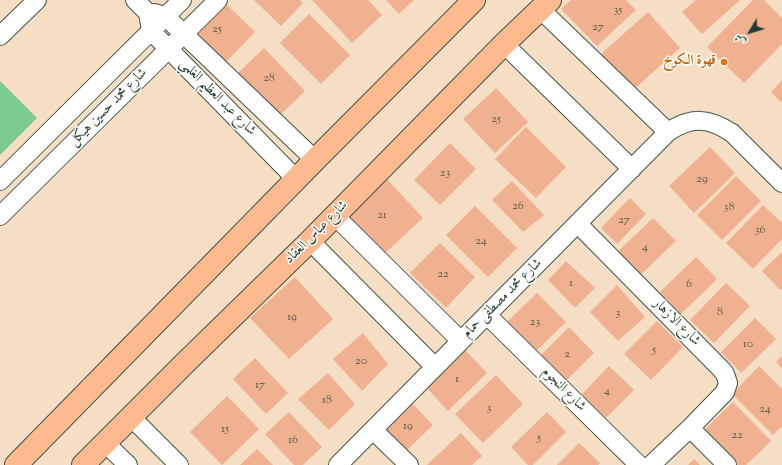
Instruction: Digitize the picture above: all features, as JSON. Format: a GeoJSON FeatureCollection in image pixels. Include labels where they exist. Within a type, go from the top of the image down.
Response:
{"type":"FeatureCollection","features":[{"type":"Feature","properties":{"kind":"main road"},"geometry":{"type":"LineString","coordinates":[[16,465],[314,160],[474,0]]}},
{"type":"Feature","properties":{"kind":"main road","name":"شارع عباس العقاد"},"geometry":{"type":"LineString","coordinates":[[83,465],[310,241],[504,44],[545,5]]}},
{"type":"Feature","properties":{"kind":"street"},"geometry":{"type":"LineString","coordinates":[[0,36],[36,0]]}},
{"type":"Feature","properties":{"kind":"street"},"geometry":{"type":"LineString","coordinates":[[135,0],[148,13],[151,32]]}},
{"type":"Feature","properties":{"kind":"street","name":"شارع محمد حسين هيكل"},"geometry":{"type":"LineString","coordinates":[[0,181],[182,0]]}},
{"type":"Feature","properties":{"kind":"street","name":"شارع محمد حسين هيكل"},"geometry":{"type":"LineString","coordinates":[[0,216],[218,0]]}},
{"type":"Feature","properties":{"kind":"street"},"geometry":{"type":"LineString","coordinates":[[545,5],[668,132]]}},
{"type":"Feature","properties":{"kind":"street"},"geometry":{"type":"LineString","coordinates":[[148,13],[166,16]]}},
{"type":"Feature","properties":{"kind":"street","name":"شارع عبد العظيم الغلمي"},"geometry":{"type":"LineString","coordinates":[[166,16],[314,160]]}},
{"type":"Feature","properties":{"kind":"street","name":"شارع عبد العظيم الغلمي"},"geometry":{"type":"LineString","coordinates":[[151,32],[296,179]]}},
{"type":"Feature","properties":{"kind":"street"},"geometry":{"type":"LineString","coordinates":[[504,44],[632,169]]}},
{"type":"Feature","properties":{"kind":"street","name":"شارع محمد مصطفى حمام"},"geometry":{"type":"LineString","coordinates":[[338,465],[668,132],[685,123],[695,121],[714,123],[732,133],[782,183]]}},
{"type":"Feature","properties":{"kind":"street"},"geometry":{"type":"LineString","coordinates":[[334,216],[462,341]]}},
{"type":"Feature","properties":{"kind":"street","name":"شارع الازهار"},"geometry":{"type":"LineString","coordinates":[[578,224],[725,374],[728,383],[725,392],[690,428]]}},
{"type":"Feature","properties":{"kind":"street"},"geometry":{"type":"LineString","coordinates":[[310,241],[435,367]]}},
{"type":"Feature","properties":{"kind":"street","name":"شارع النجوم"},"geometry":{"type":"LineString","coordinates":[[487,315],[639,465]]}},
{"type":"Feature","properties":{"kind":"street"},"geometry":{"type":"LineString","coordinates":[[131,417],[179,465]]}},
{"type":"Feature","properties":{"kind":"street"},"geometry":{"type":"LineString","coordinates":[[651,465],[690,428],[727,465]]}},
{"type":"Feature","properties":{"kind":"street"},"geometry":{"type":"LineString","coordinates":[[373,430],[409,465]]}},
{"type":"Feature","properties":{"kind":"street"},"geometry":{"type":"LineString","coordinates":[[105,443],[128,465]]}},
{"type":"Feature","properties":{"kind":"green space"},"geometry":{"type":"Polygon","coordinates":[[[0,81],[37,118],[0,155],[0,81]]]}},
{"type":"Feature","properties":{"kind":"building"},"geometry":{"type":"Polygon","coordinates":[[[254,0],[300,0],[303,3],[281,26],[254,0]]]}},
{"type":"Feature","properties":{"kind":"building"},"geometry":{"type":"Polygon","coordinates":[[[312,0],[368,0],[382,15],[352,43],[312,0]]]}},
{"type":"Feature","properties":{"kind":"building"},"geometry":{"type":"Polygon","coordinates":[[[386,0],[414,0],[399,14],[386,0]]]}},
{"type":"Feature","properties":{"kind":"building"},"geometry":{"type":"Polygon","coordinates":[[[571,0],[626,0],[636,10],[597,46],[561,9],[571,0]]]}},
{"type":"Feature","properties":{"kind":"building"},"geometry":{"type":"Polygon","coordinates":[[[696,0],[740,0],[702,34],[682,12],[696,0]]]}},
{"type":"Feature","properties":{"kind":"building"},"geometry":{"type":"Polygon","coordinates":[[[753,0],[764,0],[782,18],[782,44],[744,83],[707,47],[753,0]]]}},
{"type":"Feature","properties":{"kind":"building"},"geometry":{"type":"Polygon","coordinates":[[[223,1],[255,32],[226,62],[194,30],[223,1]]]}},
{"type":"Feature","properties":{"kind":"building"},"geometry":{"type":"Polygon","coordinates":[[[648,12],[680,48],[632,91],[600,55],[648,12]]]}},
{"type":"Feature","properties":{"kind":"building"},"geometry":{"type":"Polygon","coordinates":[[[309,14],[350,55],[321,84],[280,43],[309,14]]]}},
{"type":"Feature","properties":{"kind":"building"},"geometry":{"type":"Polygon","coordinates":[[[264,48],[305,91],[279,116],[238,73],[264,48]]]}},
{"type":"Feature","properties":{"kind":"building"},"geometry":{"type":"Polygon","coordinates":[[[782,80],[782,103],[771,92],[782,80]]]}},
{"type":"Feature","properties":{"kind":"building"},"geometry":{"type":"Polygon","coordinates":[[[496,88],[528,122],[495,153],[463,119],[496,88]]]}},
{"type":"Feature","properties":{"kind":"building"},"geometry":{"type":"Polygon","coordinates":[[[526,127],[566,167],[536,198],[495,159],[526,127]]]}},
{"type":"Feature","properties":{"kind":"building"},"geometry":{"type":"Polygon","coordinates":[[[450,143],[476,169],[440,205],[414,180],[450,143]]]}},
{"type":"Feature","properties":{"kind":"building"},"geometry":{"type":"Polygon","coordinates":[[[710,147],[735,173],[694,213],[669,186],[710,147]]]}},
{"type":"Feature","properties":{"kind":"building"},"geometry":{"type":"Polygon","coordinates":[[[383,175],[423,218],[382,256],[341,214],[383,175]]]}},
{"type":"Feature","properties":{"kind":"building"},"geometry":{"type":"Polygon","coordinates":[[[736,176],[761,201],[722,240],[697,215],[736,176]]]}},
{"type":"Feature","properties":{"kind":"building"},"geometry":{"type":"Polygon","coordinates":[[[512,181],[544,215],[523,232],[492,200],[512,181]]]}},
{"type":"Feature","properties":{"kind":"building"},"geometry":{"type":"Polygon","coordinates":[[[630,198],[646,214],[617,244],[601,228],[630,198]]]}},
{"type":"Feature","properties":{"kind":"building"},"geometry":{"type":"Polygon","coordinates":[[[763,205],[782,223],[782,239],[753,269],[726,243],[763,205]]]}},
{"type":"Feature","properties":{"kind":"building"},"geometry":{"type":"Polygon","coordinates":[[[475,206],[517,248],[488,277],[446,235],[475,206]]]}},
{"type":"Feature","properties":{"kind":"building"},"geometry":{"type":"Polygon","coordinates":[[[653,218],[676,241],[636,279],[614,255],[653,218]]]}},
{"type":"Feature","properties":{"kind":"building"},"geometry":{"type":"Polygon","coordinates":[[[440,243],[475,277],[446,308],[410,273],[440,243]]]}},
{"type":"Feature","properties":{"kind":"building"},"geometry":{"type":"Polygon","coordinates":[[[782,252],[782,289],[780,290],[762,271],[782,252]]]}},
{"type":"Feature","properties":{"kind":"building"},"geometry":{"type":"Polygon","coordinates":[[[696,257],[717,279],[681,314],[660,292],[696,257]]]}},
{"type":"Feature","properties":{"kind":"building"},"geometry":{"type":"Polygon","coordinates":[[[566,261],[595,288],[575,308],[548,280],[566,261]]]}},
{"type":"Feature","properties":{"kind":"building"},"geometry":{"type":"Polygon","coordinates":[[[295,277],[333,319],[289,359],[250,318],[295,277]]]}},
{"type":"Feature","properties":{"kind":"building"},"geometry":{"type":"Polygon","coordinates":[[[726,283],[750,306],[714,343],[690,320],[726,283]]]}},
{"type":"Feature","properties":{"kind":"building"},"geometry":{"type":"Polygon","coordinates":[[[617,285],[645,317],[618,341],[590,312],[617,285]]]}},
{"type":"Feature","properties":{"kind":"building"},"geometry":{"type":"Polygon","coordinates":[[[537,293],[566,322],[534,353],[505,324],[537,293]]]}},
{"type":"Feature","properties":{"kind":"building"},"geometry":{"type":"Polygon","coordinates":[[[755,318],[776,339],[741,373],[721,352],[755,318]]]}},
{"type":"Feature","properties":{"kind":"building"},"geometry":{"type":"Polygon","coordinates":[[[657,321],[683,347],[651,380],[624,354],[657,321]]]}},
{"type":"Feature","properties":{"kind":"building"},"geometry":{"type":"Polygon","coordinates":[[[569,327],[594,353],[564,383],[539,357],[569,327]]]}},
{"type":"Feature","properties":{"kind":"building"},"geometry":{"type":"Polygon","coordinates":[[[363,333],[388,364],[362,391],[333,359],[363,333]]]}},
{"type":"Feature","properties":{"kind":"building"},"geometry":{"type":"Polygon","coordinates":[[[465,350],[487,373],[448,411],[426,387],[465,350]]]}},
{"type":"Feature","properties":{"kind":"building"},"geometry":{"type":"Polygon","coordinates":[[[782,356],[782,369],[776,362],[782,356]]]}},
{"type":"Feature","properties":{"kind":"building"},"geometry":{"type":"Polygon","coordinates":[[[255,358],[288,393],[266,414],[233,379],[255,358]]]}},
{"type":"Feature","properties":{"kind":"building"},"geometry":{"type":"Polygon","coordinates":[[[609,366],[634,390],[606,418],[581,395],[609,366]]]}},
{"type":"Feature","properties":{"kind":"building"},"geometry":{"type":"Polygon","coordinates":[[[759,366],[782,389],[782,426],[773,435],[732,394],[759,366]]]}},
{"type":"Feature","properties":{"kind":"building"},"geometry":{"type":"Polygon","coordinates":[[[328,373],[355,404],[329,430],[298,399],[328,373]]]}},
{"type":"Feature","properties":{"kind":"building"},"geometry":{"type":"Polygon","coordinates":[[[496,375],[523,404],[483,443],[455,414],[496,375]]]}},
{"type":"Feature","properties":{"kind":"building"},"geometry":{"type":"Polygon","coordinates":[[[227,396],[259,429],[222,465],[190,432],[227,396]]]}},
{"type":"Feature","properties":{"kind":"building"},"geometry":{"type":"Polygon","coordinates":[[[411,402],[433,425],[404,453],[382,430],[411,402]]]}},
{"type":"Feature","properties":{"kind":"building"},"geometry":{"type":"Polygon","coordinates":[[[733,402],[771,441],[746,465],[737,465],[703,431],[733,402]]]}},
{"type":"Feature","properties":{"kind":"building"},"geometry":{"type":"Polygon","coordinates":[[[289,412],[322,447],[303,465],[294,465],[265,434],[289,412]]]}},
{"type":"Feature","properties":{"kind":"building"},"geometry":{"type":"Polygon","coordinates":[[[547,412],[566,432],[533,465],[528,465],[511,447],[547,412]]]}},
{"type":"Feature","properties":{"kind":"building"},"geometry":{"type":"Polygon","coordinates":[[[461,433],[482,456],[472,465],[427,465],[461,433]]]}},
{"type":"Feature","properties":{"kind":"building"},"geometry":{"type":"Polygon","coordinates":[[[579,443],[600,463],[598,465],[557,465],[579,443]]]}},
{"type":"Feature","properties":{"kind":"building"},"geometry":{"type":"Polygon","coordinates":[[[257,449],[273,465],[240,465],[257,449]]]}},
{"type":"Feature","properties":{"kind":"building"},"geometry":{"type":"Polygon","coordinates":[[[694,459],[700,465],[688,465],[694,459]]]}},
{"type":"Feature","properties":{"kind":"place","name":"قهوة الكوخ"},"geometry":{"type":"Point","coordinates":[724,62]}}]}
